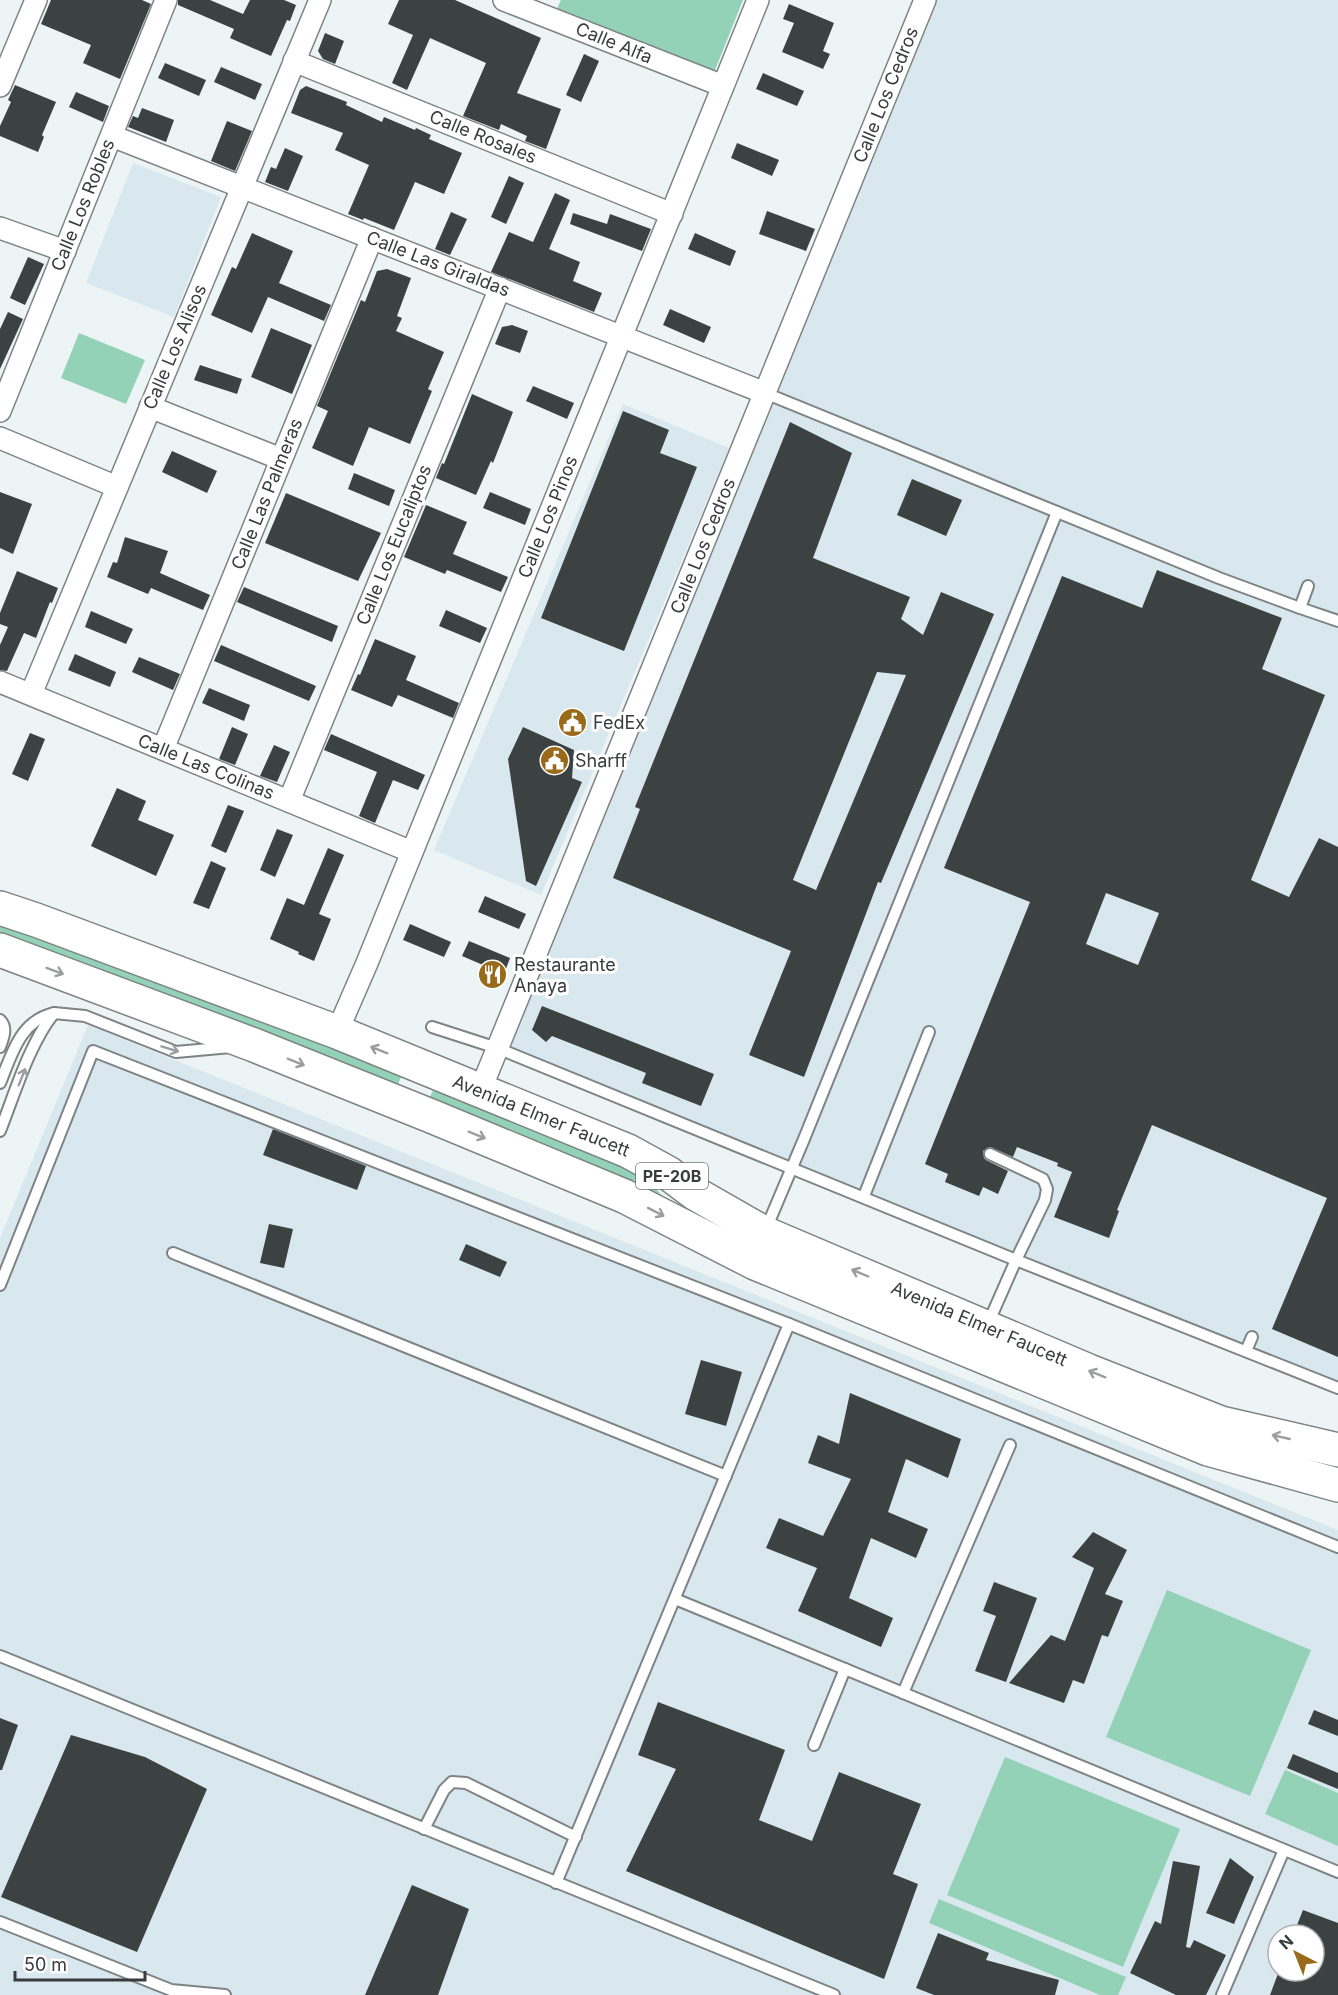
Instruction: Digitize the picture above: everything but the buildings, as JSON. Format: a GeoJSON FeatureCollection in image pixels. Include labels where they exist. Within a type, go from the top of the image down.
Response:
{"type":"FeatureCollection","features":[{"type":"Feature","properties":{"kind":"highway","name":"Avenida Elmer Faucett"},"geometry":{"type":"LineString","coordinates":[[0,908],[337,1032],[628,1151],[668,1173],[760,1248]]}},
{"type":"Feature","properties":{"kind":"highway","name":"Avenida Elmer Faucett"},"geometry":{"type":"LineString","coordinates":[[0,950],[254,1045],[624,1196],[760,1248],[982,1341],[1208,1449],[1338,1485]]}},
{"type":"Feature","properties":{"kind":"highway"},"geometry":{"type":"LineString","coordinates":[[407,1106],[422,1067]]}},
{"type":"Feature","properties":{"kind":"highway","name":"Avenida Elmer Faucett"},"geometry":{"type":"LineString","coordinates":[[982,1341],[1089,1371],[1221,1423],[1338,1450]]}},
{"type":"Feature","properties":{"kind":"street"},"geometry":{"type":"LineString","coordinates":[[0,86],[36,0]]}},
{"type":"Feature","properties":{"kind":"street","name":"Calle Los Robles"},"geometry":{"type":"LineString","coordinates":[[0,411],[5,383],[65,250],[166,0]]}},
{"type":"Feature","properties":{"kind":"street","name":"Calle Los Alisos"},"geometry":{"type":"LineString","coordinates":[[31,694],[320,0]]}},
{"type":"Feature","properties":{"kind":"street","name":"Calle Alfa"},"geometry":{"type":"LineString","coordinates":[[504,0],[723,86]]}},
{"type":"Feature","properties":{"kind":"street","name":"Calle Los Pinos"},"geometry":{"type":"LineString","coordinates":[[337,1032],[758,0]]}},
{"type":"Feature","properties":{"kind":"street","name":"Calle Los Cedros"},"geometry":{"type":"LineString","coordinates":[[480,1090],[925,0]]}},
{"type":"Feature","properties":{"kind":"street","name":"Calle Rosales"},"geometry":{"type":"LineString","coordinates":[[294,61],[672,214]]}},
{"type":"Feature","properties":{"kind":"street","name":"Calle Las Giraldas"},"geometry":{"type":"LineString","coordinates":[[112,135],[765,393]]}},
{"type":"Feature","properties":{"kind":"street"},"geometry":{"type":"LineString","coordinates":[[0,228],[65,250]]}},
{"type":"Feature","properties":{"kind":"street","name":"Calle Las Palmeras"},"geometry":{"type":"LineString","coordinates":[[163,749],[372,238]]}},
{"type":"Feature","properties":{"kind":"street","name":"Calle Los Eucaliptos"},"geometry":{"type":"LineString","coordinates":[[289,801],[500,288]]}},
{"type":"Feature","properties":{"kind":"street"},"geometry":{"type":"LineString","coordinates":[[150,407],[282,459]]}},
{"type":"Feature","properties":{"kind":"street"},"geometry":{"type":"LineString","coordinates":[[0,438],[117,487]]}},
{"type":"Feature","properties":{"kind":"street","name":"Calle Las Colinas"},"geometry":{"type":"LineString","coordinates":[[0,682],[412,852]]}},
{"type":"Feature","properties":{"kind":"lane"},"geometry":{"type":"LineString","coordinates":[[765,393],[1219,578],[1338,621]]}},
{"type":"Feature","properties":{"kind":"lane"},"geometry":{"type":"LineString","coordinates":[[760,1248],[1057,512]]}},
{"type":"Feature","properties":{"kind":"lane"},"geometry":{"type":"LineString","coordinates":[[1300,608],[1308,586]]}},
{"type":"Feature","properties":{"kind":"lane"},"geometry":{"type":"LineString","coordinates":[[0,1131],[32,1050],[45,1024],[54,1013]]}},
{"type":"Feature","properties":{"kind":"lane"},"geometry":{"type":"LineString","coordinates":[[0,1083],[17,1040],[24,1030],[42,1016],[54,1013],[85,1016],[176,1052],[254,1045]]}},
{"type":"Feature","properties":{"kind":"lane"},"geometry":{"type":"LineString","coordinates":[[0,1020],[3,1023],[5,1034],[0,1047]]}},
{"type":"Feature","properties":{"kind":"lane"},"geometry":{"type":"LineString","coordinates":[[432,1027],[497,1048],[1016,1260],[1338,1388]]}},
{"type":"Feature","properties":{"kind":"lane"},"geometry":{"type":"LineString","coordinates":[[864,1196],[929,1032]]}},
{"type":"Feature","properties":{"kind":"lane"},"geometry":{"type":"LineString","coordinates":[[0,1285],[93,1051],[789,1324],[1338,1547]]}},
{"type":"Feature","properties":{"kind":"lane"},"geometry":{"type":"LineString","coordinates":[[982,1341],[1016,1260],[1046,1200],[1047,1189],[1042,1179],[990,1154]]}},
{"type":"Feature","properties":{"kind":"lane"},"geometry":{"type":"LineString","coordinates":[[173,1253],[726,1476]]}},
{"type":"Feature","properties":{"kind":"lane"},"geometry":{"type":"LineString","coordinates":[[556,1883],[789,1324]]}},
{"type":"Feature","properties":{"kind":"lane"},"geometry":{"type":"LineString","coordinates":[[1246,1351],[1252,1337]]}},
{"type":"Feature","properties":{"kind":"lane"},"geometry":{"type":"LineString","coordinates":[[903,1693],[1010,1445]]}},
{"type":"Feature","properties":{"kind":"lane"},"geometry":{"type":"LineString","coordinates":[[675,1599],[1338,1872]]}},
{"type":"Feature","properties":{"kind":"lane"},"geometry":{"type":"LineString","coordinates":[[0,1656],[834,1995]]}},
{"type":"Feature","properties":{"kind":"lane"},"geometry":{"type":"LineString","coordinates":[[814,1745],[845,1669]]}},
{"type":"Feature","properties":{"kind":"lane"},"geometry":{"type":"LineString","coordinates":[[424,1829],[444,1790],[452,1782],[466,1783],[576,1837]]}},
{"type":"Feature","properties":{"kind":"lane"},"geometry":{"type":"LineString","coordinates":[[1222,1995],[1284,1850]]}},
{"type":"Feature","properties":{"kind":"lane"},"geometry":{"type":"LineString","coordinates":[[0,1922],[6,1927],[171,1990],[225,1995]]}},
{"type":"Feature","properties":{"kind":"shaded area"},"geometry":{"type":"Polygon","coordinates":[[[930,0],[1338,0],[1338,1383],[502,1047],[930,0]]]}},
{"type":"Feature","properties":{"kind":"shaded area"},"geometry":{"type":"Polygon","coordinates":[[[133,163],[221,197],[174,317],[86,283],[133,163]]]}},
{"type":"Feature","properties":{"kind":"shaded area"},"geometry":{"type":"Polygon","coordinates":[[[623,404],[729,448],[541,895],[434,850],[623,404]]]}},
{"type":"Feature","properties":{"kind":"shaded area"},"geometry":{"type":"Polygon","coordinates":[[[88,1025],[1338,1530],[1338,1995],[0,1995],[0,1238],[88,1025]]]}},
{"type":"Feature","properties":{"kind":"green space"},"geometry":{"type":"Polygon","coordinates":[[[561,0],[743,0],[713,75],[556,11],[561,0]]]}},
{"type":"Feature","properties":{"kind":"green space"},"geometry":{"type":"Polygon","coordinates":[[[79,333],[145,360],[126,404],[61,378],[79,333]]]}},
{"type":"Feature","properties":{"kind":"green space"},"geometry":{"type":"Polygon","coordinates":[[[0,923],[404,1069],[397,1087],[0,938],[0,923]]]}},
{"type":"Feature","properties":{"kind":"green space"},"geometry":{"type":"Polygon","coordinates":[[[436,1084],[616,1158],[651,1183],[671,1206],[429,1099],[436,1084]]]}},
{"type":"Feature","properties":{"kind":"green space"},"geometry":{"type":"Polygon","coordinates":[[[1167,1590],[1311,1650],[1250,1796],[1106,1737],[1167,1590]]]}},
{"type":"Feature","properties":{"kind":"green space"},"geometry":{"type":"Polygon","coordinates":[[[1005,1757],[1180,1829],[1123,1967],[947,1895],[1005,1757]]]}},
{"type":"Feature","properties":{"kind":"green space"},"geometry":{"type":"Polygon","coordinates":[[[1285,1770],[1338,1793],[1338,1846],[1265,1814],[1285,1770]]]}},
{"type":"Feature","properties":{"kind":"green space"},"geometry":{"type":"Polygon","coordinates":[[[939,1899],[1126,1977],[1118,1995],[1100,1995],[929,1923],[939,1899]]]}},
{"type":"Feature","properties":{"kind":"place","name":"FedEx"},"geometry":{"type":"Point","coordinates":[572,723]}},
{"type":"Feature","properties":{"kind":"place","name":"Sharff"},"geometry":{"type":"Point","coordinates":[554,761]}},
{"type":"Feature","properties":{"kind":"place","name":"Restaurante Anaya"},"geometry":{"type":"Point","coordinates":[493,975]}}]}
